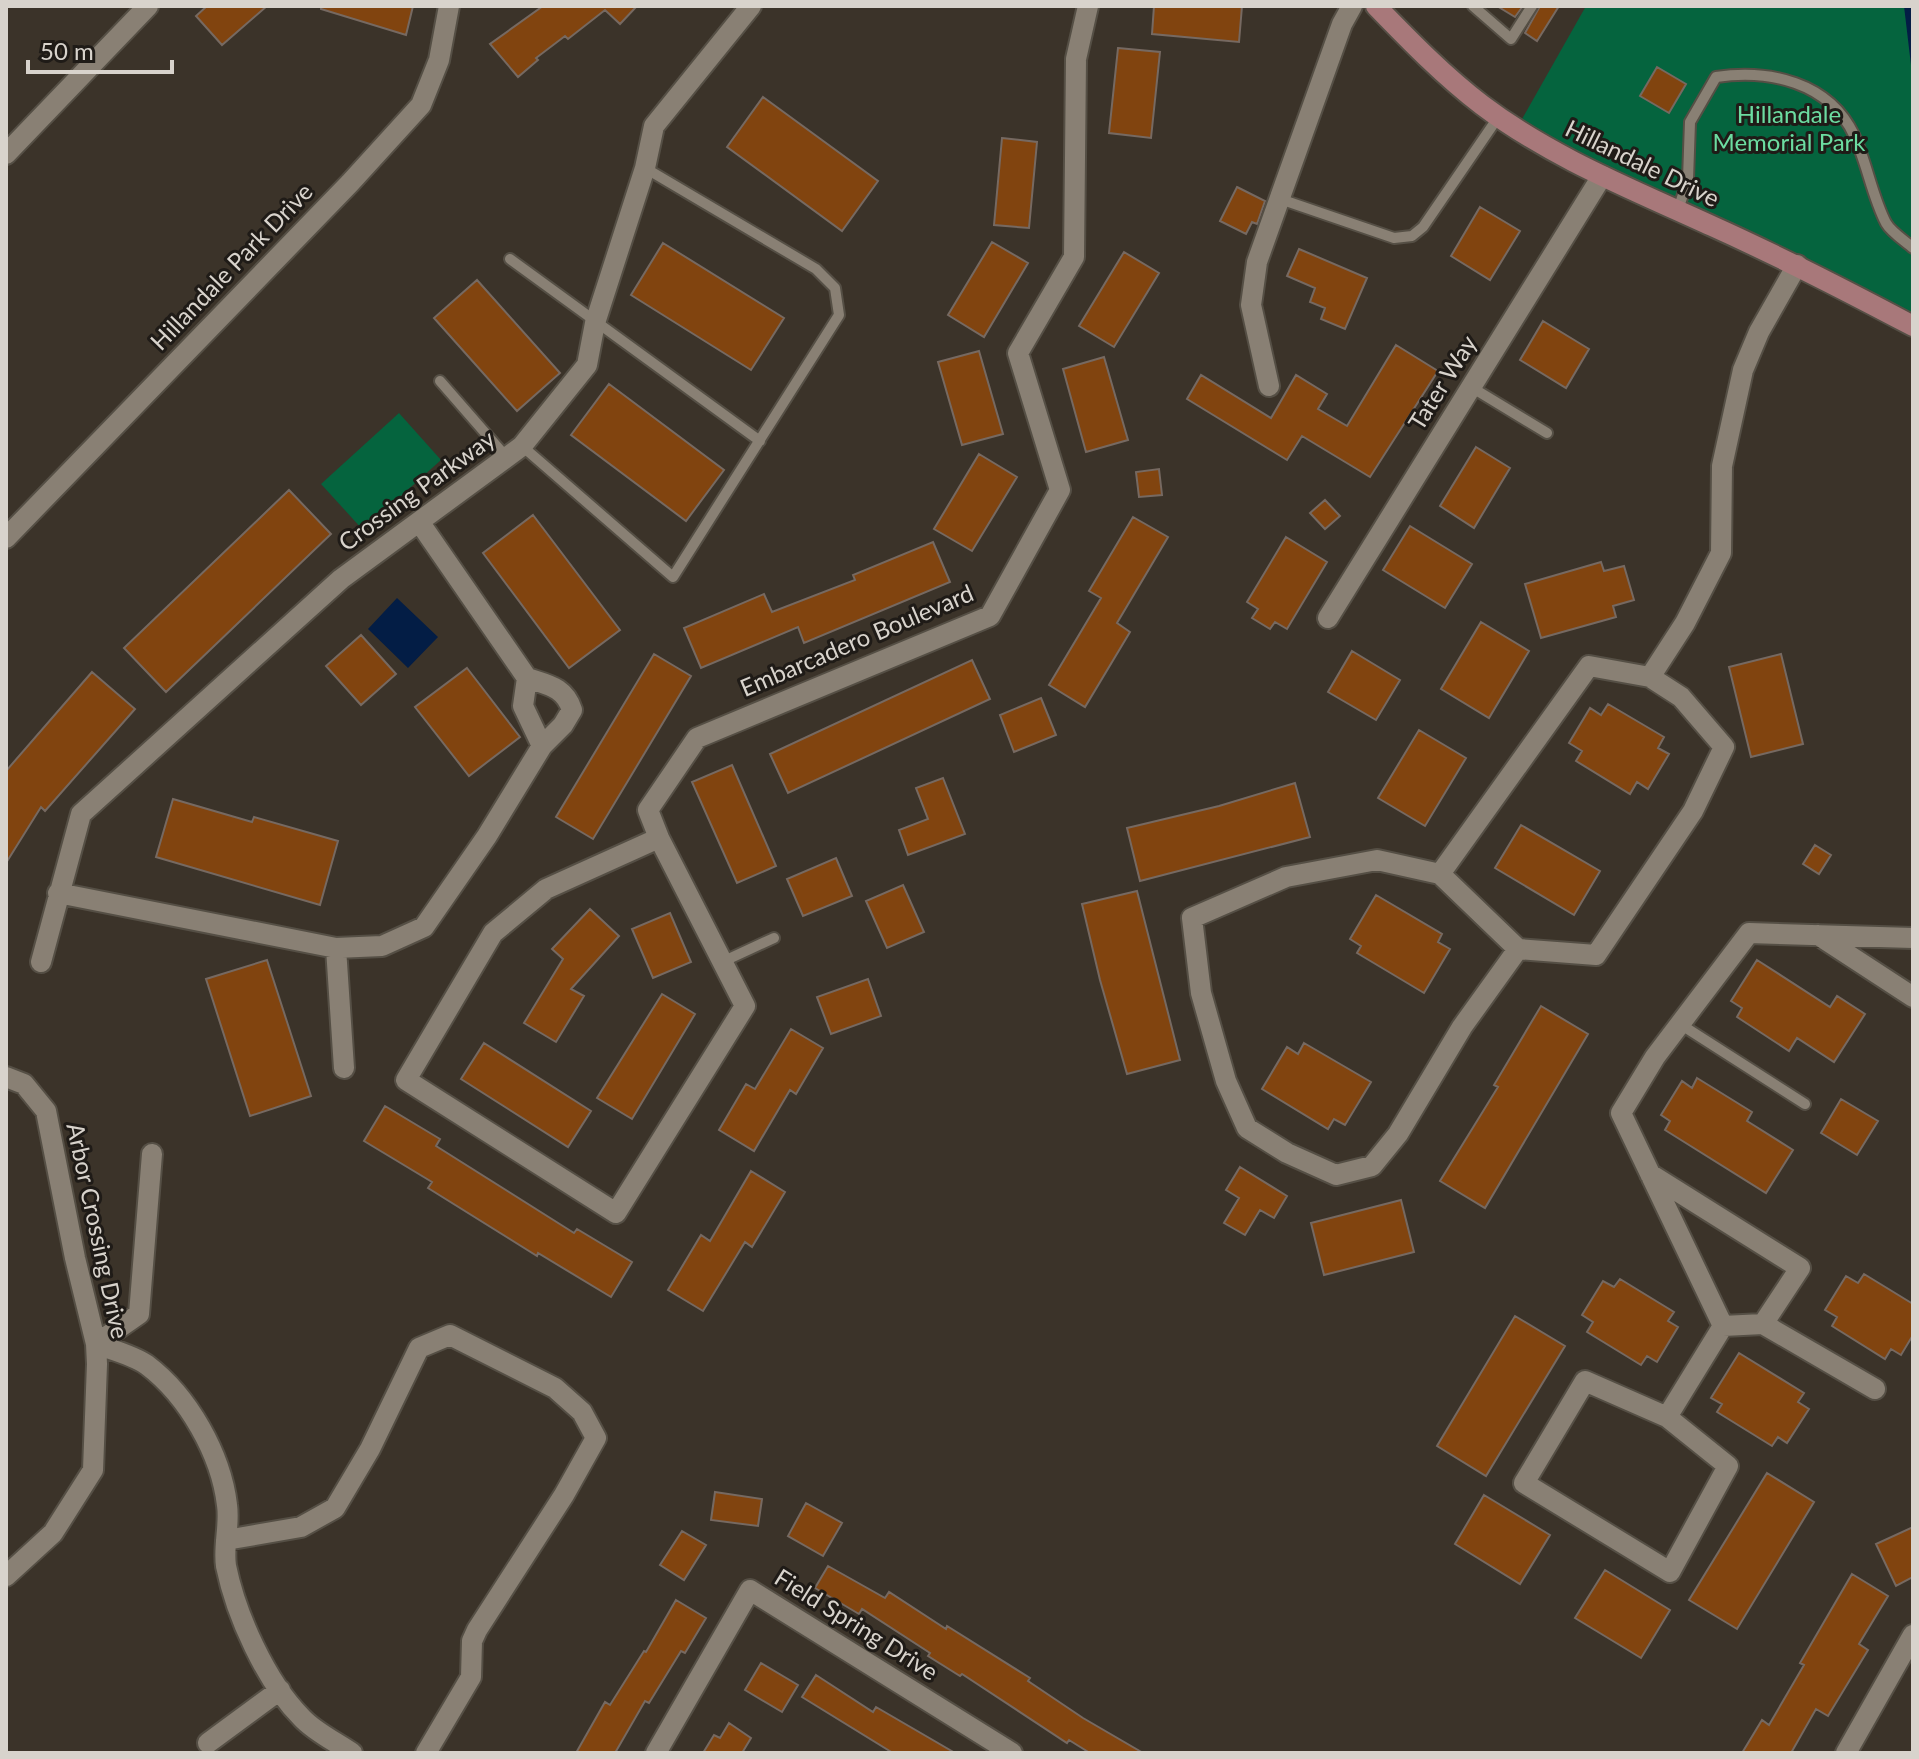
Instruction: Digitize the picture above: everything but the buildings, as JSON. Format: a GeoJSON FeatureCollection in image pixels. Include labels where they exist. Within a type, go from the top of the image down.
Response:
{"type":"FeatureCollection","features":[{"type":"Feature","properties":{"kind":"main road","name":"Hillandale Drive"},"geometry":{"type":"LineString","coordinates":[[1376,6],[1438,69],[1499,116],[1574,163],[1797,265],[1913,326]]}},
{"type":"Feature","properties":{"kind":"street"},"geometry":{"type":"LineString","coordinates":[[6,154],[148,6]]}},
{"type":"Feature","properties":{"kind":"street","name":"Hillandale Park Drive"},"geometry":{"type":"LineString","coordinates":[[6,538],[328,206],[421,105],[439,60],[449,6]]}},
{"type":"Feature","properties":{"kind":"street","name":"Crossing Parkway"},"geometry":{"type":"LineString","coordinates":[[41,962],[81,814],[341,579],[515,452],[587,365],[595,323],[645,168],[654,126],[751,6]]}},
{"type":"Feature","properties":{"kind":"street","name":"Embarcadero Boulevard"},"geometry":{"type":"LineString","coordinates":[[659,838],[546,889],[493,933],[406,1080],[616,1213],[745,1006],[659,838],[648,810],[697,738],[990,616],[1060,490],[1018,353],[1074,257],[1076,59],[1088,6]]}},
{"type":"Feature","properties":{"kind":"street"},"geometry":{"type":"LineString","coordinates":[[1269,386],[1251,305],[1257,262],[1342,24],[1352,6]]}},
{"type":"Feature","properties":{"kind":"street","name":"Tater Way"},"geometry":{"type":"LineString","coordinates":[[1328,618],[1602,176]]}},
{"type":"Feature","properties":{"kind":"street"},"geometry":{"type":"LineString","coordinates":[[1650,677],[1685,623],[1721,553],[1722,466],[1743,370],[1759,332],[1797,265]]}},
{"type":"Feature","properties":{"kind":"street"},"geometry":{"type":"LineString","coordinates":[[58,893],[336,948],[382,946],[424,927],[487,836],[542,746],[563,725],[572,710],[569,699],[558,688],[527,678],[420,523]]}},
{"type":"Feature","properties":{"kind":"street"},"geometry":{"type":"LineString","coordinates":[[1440,874],[1589,666],[1650,677],[1681,697],[1724,747],[1693,811],[1596,955],[1518,949],[1440,874],[1377,860],[1286,877],[1192,918],[1201,993],[1226,1081],[1247,1128],[1287,1153],[1336,1175],[1372,1166],[1398,1134],[1462,1027],[1518,949]]}},
{"type":"Feature","properties":{"kind":"street"},"geometry":{"type":"LineString","coordinates":[[527,678],[523,706],[542,746]]}},
{"type":"Feature","properties":{"kind":"street"},"geometry":{"type":"LineString","coordinates":[[1723,1326],[1621,1113],[1655,1057],[1749,933],[1913,938]]}},
{"type":"Feature","properties":{"kind":"street"},"geometry":{"type":"LineString","coordinates":[[1818,935],[1913,997]]}},
{"type":"Feature","properties":{"kind":"street"},"geometry":{"type":"LineString","coordinates":[[336,948],[344,1068]]}},
{"type":"Feature","properties":{"kind":"street","name":"Arbor Crossing Drive"},"geometry":{"type":"LineString","coordinates":[[6,1077],[24,1084],[46,1111],[75,1258],[96,1344],[93,1470],[53,1533],[6,1576]]}},
{"type":"Feature","properties":{"kind":"street"},"geometry":{"type":"LineString","coordinates":[[96,1344],[139,1314],[152,1154]]}},
{"type":"Feature","properties":{"kind":"street"},"geometry":{"type":"LineString","coordinates":[[1650,1174],[1800,1268],[1763,1324]]}},
{"type":"Feature","properties":{"kind":"street"},"geometry":{"type":"LineString","coordinates":[[1723,1326],[1763,1324],[1875,1389]]}},
{"type":"Feature","properties":{"kind":"street"},"geometry":{"type":"LineString","coordinates":[[1667,1417],[1723,1326]]}},
{"type":"Feature","properties":{"kind":"street"},"geometry":{"type":"LineString","coordinates":[[226,1540],[301,1527],[335,1508],[370,1449],[419,1348],[450,1335],[555,1388],[582,1412],[596,1438],[564,1495],[477,1630],[472,1641],[471,1677],[426,1753]]}},
{"type":"Feature","properties":{"kind":"street"},"geometry":{"type":"LineString","coordinates":[[96,1344],[146,1364],[191,1411],[219,1465],[228,1508],[225,1562],[232,1591],[250,1638],[280,1690],[302,1719],[352,1753]]}},
{"type":"Feature","properties":{"kind":"street"},"geometry":{"type":"LineString","coordinates":[[1585,1381],[1667,1417],[1728,1466],[1670,1572],[1524,1483],[1585,1381]]}},
{"type":"Feature","properties":{"kind":"street","name":"Field Spring Drive"},"geometry":{"type":"LineString","coordinates":[[656,1753],[750,1590],[1012,1753]]}},
{"type":"Feature","properties":{"kind":"street"},"geometry":{"type":"LineString","coordinates":[[1846,1753],[1913,1635]]}},
{"type":"Feature","properties":{"kind":"street"},"geometry":{"type":"LineString","coordinates":[[208,1743],[280,1690]]}},
{"type":"Feature","properties":{"kind":"lane"},"geometry":{"type":"LineString","coordinates":[[1473,6],[1511,39],[1532,6]]}},
{"type":"Feature","properties":{"kind":"lane"},"geometry":{"type":"LineString","coordinates":[[1678,210],[1688,179],[1690,122],[1716,77],[1740,73],[1776,77],[1799,83],[1825,97],[1840,112],[1854,134],[1887,225],[1913,248]]}},
{"type":"Feature","properties":{"kind":"lane"},"geometry":{"type":"LineString","coordinates":[[1280,199],[1394,238],[1412,236],[1431,216],[1499,116]]}},
{"type":"Feature","properties":{"kind":"lane"},"geometry":{"type":"LineString","coordinates":[[440,381],[515,452],[673,577],[839,315],[835,288],[816,269],[645,168]]}},
{"type":"Feature","properties":{"kind":"lane"},"geometry":{"type":"LineString","coordinates":[[510,259],[760,441]]}},
{"type":"Feature","properties":{"kind":"lane"},"geometry":{"type":"LineString","coordinates":[[1471,387],[1547,433]]}},
{"type":"Feature","properties":{"kind":"lane"},"geometry":{"type":"LineString","coordinates":[[722,962],[774,938]]}},
{"type":"Feature","properties":{"kind":"lane"},"geometry":{"type":"LineString","coordinates":[[1680,1024],[1805,1104]]}},
{"type":"Feature","properties":{"kind":"green space","name":"Hillandale Memorial Park"},"geometry":{"type":"Polygon","coordinates":[[[1586,6],[1913,6],[1913,321],[1518,126],[1586,6]]]}},
{"type":"Feature","properties":{"kind":"green space"},"geometry":{"type":"Polygon","coordinates":[[[399,413],[441,460],[363,530],[321,484],[399,413]]]}},
{"type":"Feature","properties":{"kind":"water"},"geometry":{"type":"Polygon","coordinates":[[[1904,6],[1913,6],[1913,163],[1911,65],[1904,6]]]}},
{"type":"Feature","properties":{"kind":"water"},"geometry":{"type":"Polygon","coordinates":[[[397,598],[438,637],[408,668],[368,629],[397,598]]]}}]}
